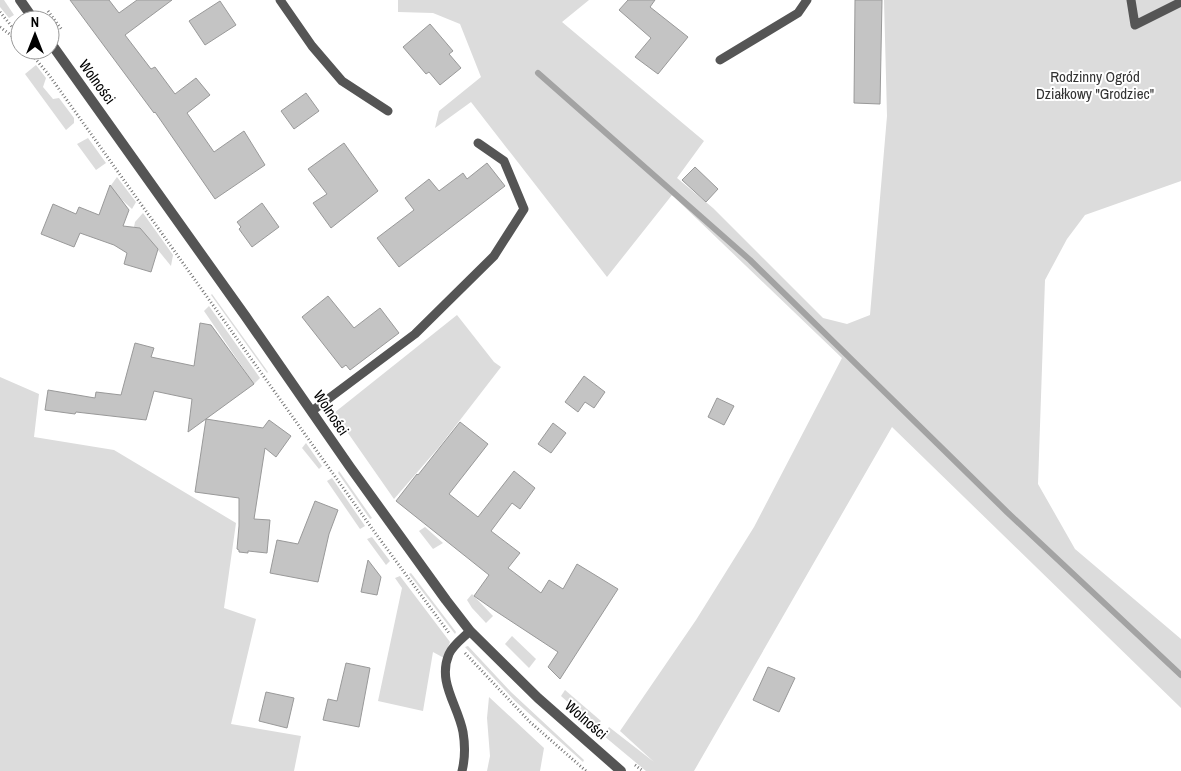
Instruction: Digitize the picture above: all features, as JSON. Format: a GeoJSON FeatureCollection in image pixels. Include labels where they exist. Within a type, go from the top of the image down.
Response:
{"type":"FeatureCollection","features":[{"type":"Feature","properties":{"kind":"street","name":"Wolności"},"geometry":{"type":"LineString","coordinates":[[60,56],[437,589],[470,631],[538,698],[622,771]]}},
{"type":"Feature","properties":{"kind":"lane"},"geometry":{"type":"LineString","coordinates":[[280,0],[312,46],[342,81],[388,111]]}},
{"type":"Feature","properties":{"kind":"lane"},"geometry":{"type":"LineString","coordinates":[[720,60],[798,13],[807,0]]}},
{"type":"Feature","properties":{"kind":"lane"},"geometry":{"type":"LineString","coordinates":[[1131,0],[1134,25],[1181,2]]}},
{"type":"Feature","properties":{"kind":"lane"},"geometry":{"type":"LineString","coordinates":[[312,411],[415,334],[494,256],[524,209],[504,161],[478,143]]}},
{"type":"Feature","properties":{"kind":"lane"},"geometry":{"type":"LineString","coordinates":[[462,771],[464,762],[463,732],[446,684],[444,668],[450,652],[470,631]]}},
{"type":"Feature","properties":{"kind":"path"},"geometry":{"type":"LineString","coordinates":[[0,12],[10,24]]}},
{"type":"Feature","properties":{"kind":"green space"},"geometry":{"type":"Polygon","coordinates":[[[0,0],[4,0],[11,10],[10,17],[9,18],[0,7],[0,0]]]}},
{"type":"Feature","properties":{"kind":"green space","name":"Rodzinny Ogród Działkowy \"Grodziec\""},"geometry":{"type":"Polygon","coordinates":[[[398,0],[589,0],[562,22],[704,141],[677,178],[713,208],[823,318],[847,324],[870,315],[887,116],[884,0],[1181,0],[1181,181],[1085,215],[1067,239],[1045,280],[1038,484],[1075,549],[1181,639],[1181,708],[892,427],[694,771],[646,771],[604,736],[609,727],[654,762],[620,731],[696,620],[754,527],[842,358],[672,195],[607,277],[471,102],[435,128],[439,111],[481,77],[460,24],[433,13],[398,12],[398,0]]]}},
{"type":"Feature","properties":{"kind":"green space"},"geometry":{"type":"Polygon","coordinates":[[[36,65],[46,78],[43,87],[53,99],[59,98],[74,118],[74,123],[66,130],[25,74],[36,65]]]}},
{"type":"Feature","properties":{"kind":"green space"},"geometry":{"type":"Polygon","coordinates":[[[88,138],[106,163],[96,170],[77,144],[88,138]]]}},
{"type":"Feature","properties":{"kind":"green space"},"geometry":{"type":"Polygon","coordinates":[[[117,177],[136,202],[132,209],[109,188],[117,177]]]}},
{"type":"Feature","properties":{"kind":"green space"},"geometry":{"type":"Polygon","coordinates":[[[143,213],[173,255],[171,266],[140,228],[134,227],[135,222],[143,213]]]}},
{"type":"Feature","properties":{"kind":"green space"},"geometry":{"type":"Polygon","coordinates":[[[211,295],[268,372],[267,373],[211,295]]]}},
{"type":"Feature","properties":{"kind":"green space"},"geometry":{"type":"Polygon","coordinates":[[[209,306],[260,378],[254,384],[204,311],[209,306]]]}},
{"type":"Feature","properties":{"kind":"green space"},"geometry":{"type":"Polygon","coordinates":[[[457,315],[494,362],[501,367],[440,446],[394,499],[334,413],[457,315]]]}},
{"type":"Feature","properties":{"kind":"green space"},"geometry":{"type":"Polygon","coordinates":[[[0,377],[39,394],[34,437],[114,450],[236,523],[224,608],[256,619],[231,724],[301,736],[294,771],[0,771],[0,377]]]}},
{"type":"Feature","properties":{"kind":"green space"},"geometry":{"type":"Polygon","coordinates":[[[306,443],[322,466],[319,469],[302,448],[306,443]]]}},
{"type":"Feature","properties":{"kind":"green space"},"geometry":{"type":"Polygon","coordinates":[[[339,471],[372,518],[370,519],[338,473],[339,471]]]}},
{"type":"Feature","properties":{"kind":"green space"},"geometry":{"type":"Polygon","coordinates":[[[332,478],[365,526],[360,529],[327,481],[332,478]]]}},
{"type":"Feature","properties":{"kind":"green space"},"geometry":{"type":"Polygon","coordinates":[[[425,527],[443,543],[433,549],[419,531],[425,527]]]}},
{"type":"Feature","properties":{"kind":"green space"},"geometry":{"type":"Polygon","coordinates":[[[372,537],[390,561],[386,565],[367,539],[372,537]]]}},
{"type":"Feature","properties":{"kind":"green space"},"geometry":{"type":"Polygon","coordinates":[[[411,573],[456,632],[455,634],[409,574],[411,573]]]}},
{"type":"Feature","properties":{"kind":"green space"},"geometry":{"type":"Polygon","coordinates":[[[400,576],[450,642],[444,658],[433,652],[423,711],[378,701],[402,588],[395,578],[400,576]]]}},
{"type":"Feature","properties":{"kind":"green space"},"geometry":{"type":"Polygon","coordinates":[[[472,594],[493,616],[486,623],[467,600],[472,594]]]}},
{"type":"Feature","properties":{"kind":"green space"},"geometry":{"type":"Polygon","coordinates":[[[512,636],[536,659],[529,668],[505,644],[512,636]]]}},
{"type":"Feature","properties":{"kind":"green space"},"geometry":{"type":"Polygon","coordinates":[[[468,646],[511,692],[584,760],[583,762],[515,701],[465,647],[468,646]]]}},
{"type":"Feature","properties":{"kind":"green space"},"geometry":{"type":"Polygon","coordinates":[[[565,690],[601,721],[596,727],[561,696],[565,690]]]}},
{"type":"Feature","properties":{"kind":"green space"},"geometry":{"type":"Polygon","coordinates":[[[489,697],[544,748],[540,771],[487,771],[490,756],[487,718],[489,697]]]}},
{"type":"Feature","properties":{"kind":"building"},"geometry":{"type":"Polygon","coordinates":[[[70,0],[109,0],[119,13],[137,0],[172,0],[125,35],[151,69],[155,67],[175,94],[196,78],[210,95],[187,113],[214,152],[244,131],[265,165],[215,199],[155,112],[70,0]]]}},
{"type":"Feature","properties":{"kind":"building"},"geometry":{"type":"Polygon","coordinates":[[[628,0],[655,0],[650,7],[688,37],[658,74],[635,57],[651,38],[619,10],[628,0]]]}},
{"type":"Feature","properties":{"kind":"building"},"geometry":{"type":"Polygon","coordinates":[[[855,0],[882,0],[880,104],[854,103],[855,0]]]}},
{"type":"Feature","properties":{"kind":"building"},"geometry":{"type":"Polygon","coordinates":[[[220,1],[236,25],[205,45],[189,21],[220,1]]]}},
{"type":"Feature","properties":{"kind":"building"},"geometry":{"type":"Polygon","coordinates":[[[430,24],[453,51],[449,54],[461,68],[440,85],[429,72],[426,74],[403,47],[430,24]]]}},
{"type":"Feature","properties":{"kind":"building"},"geometry":{"type":"Polygon","coordinates":[[[306,93],[319,111],[294,129],[281,111],[306,93]]]}},
{"type":"Feature","properties":{"kind":"building"},"geometry":{"type":"Polygon","coordinates":[[[344,143],[378,191],[331,228],[313,203],[327,194],[308,169],[344,143]]]}},
{"type":"Feature","properties":{"kind":"building"},"geometry":{"type":"Polygon","coordinates":[[[487,163],[505,186],[399,267],[377,238],[414,210],[405,198],[429,179],[439,191],[463,173],[467,179],[487,163]]]}},
{"type":"Feature","properties":{"kind":"building"},"geometry":{"type":"Polygon","coordinates":[[[695,167],[718,189],[706,202],[682,180],[695,167]]]}},
{"type":"Feature","properties":{"kind":"building"},"geometry":{"type":"Polygon","coordinates":[[[110,185],[129,210],[123,226],[140,228],[158,249],[151,272],[124,264],[127,253],[114,245],[80,233],[74,247],[41,234],[53,204],[76,214],[79,207],[99,215],[110,185]]]}},
{"type":"Feature","properties":{"kind":"building"},"geometry":{"type":"Polygon","coordinates":[[[262,203],[279,227],[252,247],[239,229],[241,227],[237,222],[262,203]]]}},
{"type":"Feature","properties":{"kind":"building"},"geometry":{"type":"Polygon","coordinates":[[[328,296],[354,328],[380,308],[399,333],[350,370],[346,365],[342,368],[302,317],[328,296]]]}},
{"type":"Feature","properties":{"kind":"building"},"geometry":{"type":"Polygon","coordinates":[[[200,323],[211,325],[254,384],[188,432],[192,399],[154,391],[146,420],[45,410],[48,390],[95,398],[96,392],[121,395],[135,343],[154,348],[151,357],[194,366],[200,323]]]}},
{"type":"Feature","properties":{"kind":"building"},"geometry":{"type":"Polygon","coordinates":[[[584,376],[605,392],[594,408],[585,402],[578,412],[565,402],[584,376]]]}},
{"type":"Feature","properties":{"kind":"building"},"geometry":{"type":"Polygon","coordinates":[[[717,398],[734,406],[724,425],[708,417],[717,398]]]}},
{"type":"Feature","properties":{"kind":"building"},"geometry":{"type":"Polygon","coordinates":[[[206,419],[263,428],[269,420],[291,436],[276,457],[265,448],[254,519],[270,520],[267,553],[239,552],[237,549],[239,498],[195,492],[206,419]]]}},
{"type":"Feature","properties":{"kind":"building"},"geometry":{"type":"Polygon","coordinates":[[[460,422],[488,444],[449,494],[478,517],[514,471],[535,488],[520,509],[512,503],[491,531],[520,553],[508,568],[541,593],[549,580],[563,589],[577,564],[618,589],[560,679],[548,667],[558,652],[474,596],[489,575],[396,501],[460,422]]]}},
{"type":"Feature","properties":{"kind":"building"},"geometry":{"type":"Polygon","coordinates":[[[553,423],[566,433],[551,453],[538,444],[553,423]]]}},
{"type":"Feature","properties":{"kind":"building"},"geometry":{"type":"Polygon","coordinates":[[[315,501],[338,510],[329,534],[318,582],[270,573],[277,540],[298,544],[315,501]]]}},
{"type":"Feature","properties":{"kind":"building"},"geometry":{"type":"Polygon","coordinates":[[[368,560],[381,577],[377,595],[361,592],[368,560]]]}},
{"type":"Feature","properties":{"kind":"building"},"geometry":{"type":"Polygon","coordinates":[[[346,663],[370,668],[359,727],[323,720],[328,699],[337,701],[346,663]]]}},
{"type":"Feature","properties":{"kind":"building"},"geometry":{"type":"Polygon","coordinates":[[[768,667],[795,678],[779,712],[753,700],[768,667]]]}},
{"type":"Feature","properties":{"kind":"building"},"geometry":{"type":"Polygon","coordinates":[[[266,692],[294,698],[287,728],[259,721],[266,692]]]}},
{"type":"Feature","properties":{"kind":"waterway"},"geometry":{"type":"LineString","coordinates":[[538,73],[750,260],[1007,512],[1181,675]]}}]}
